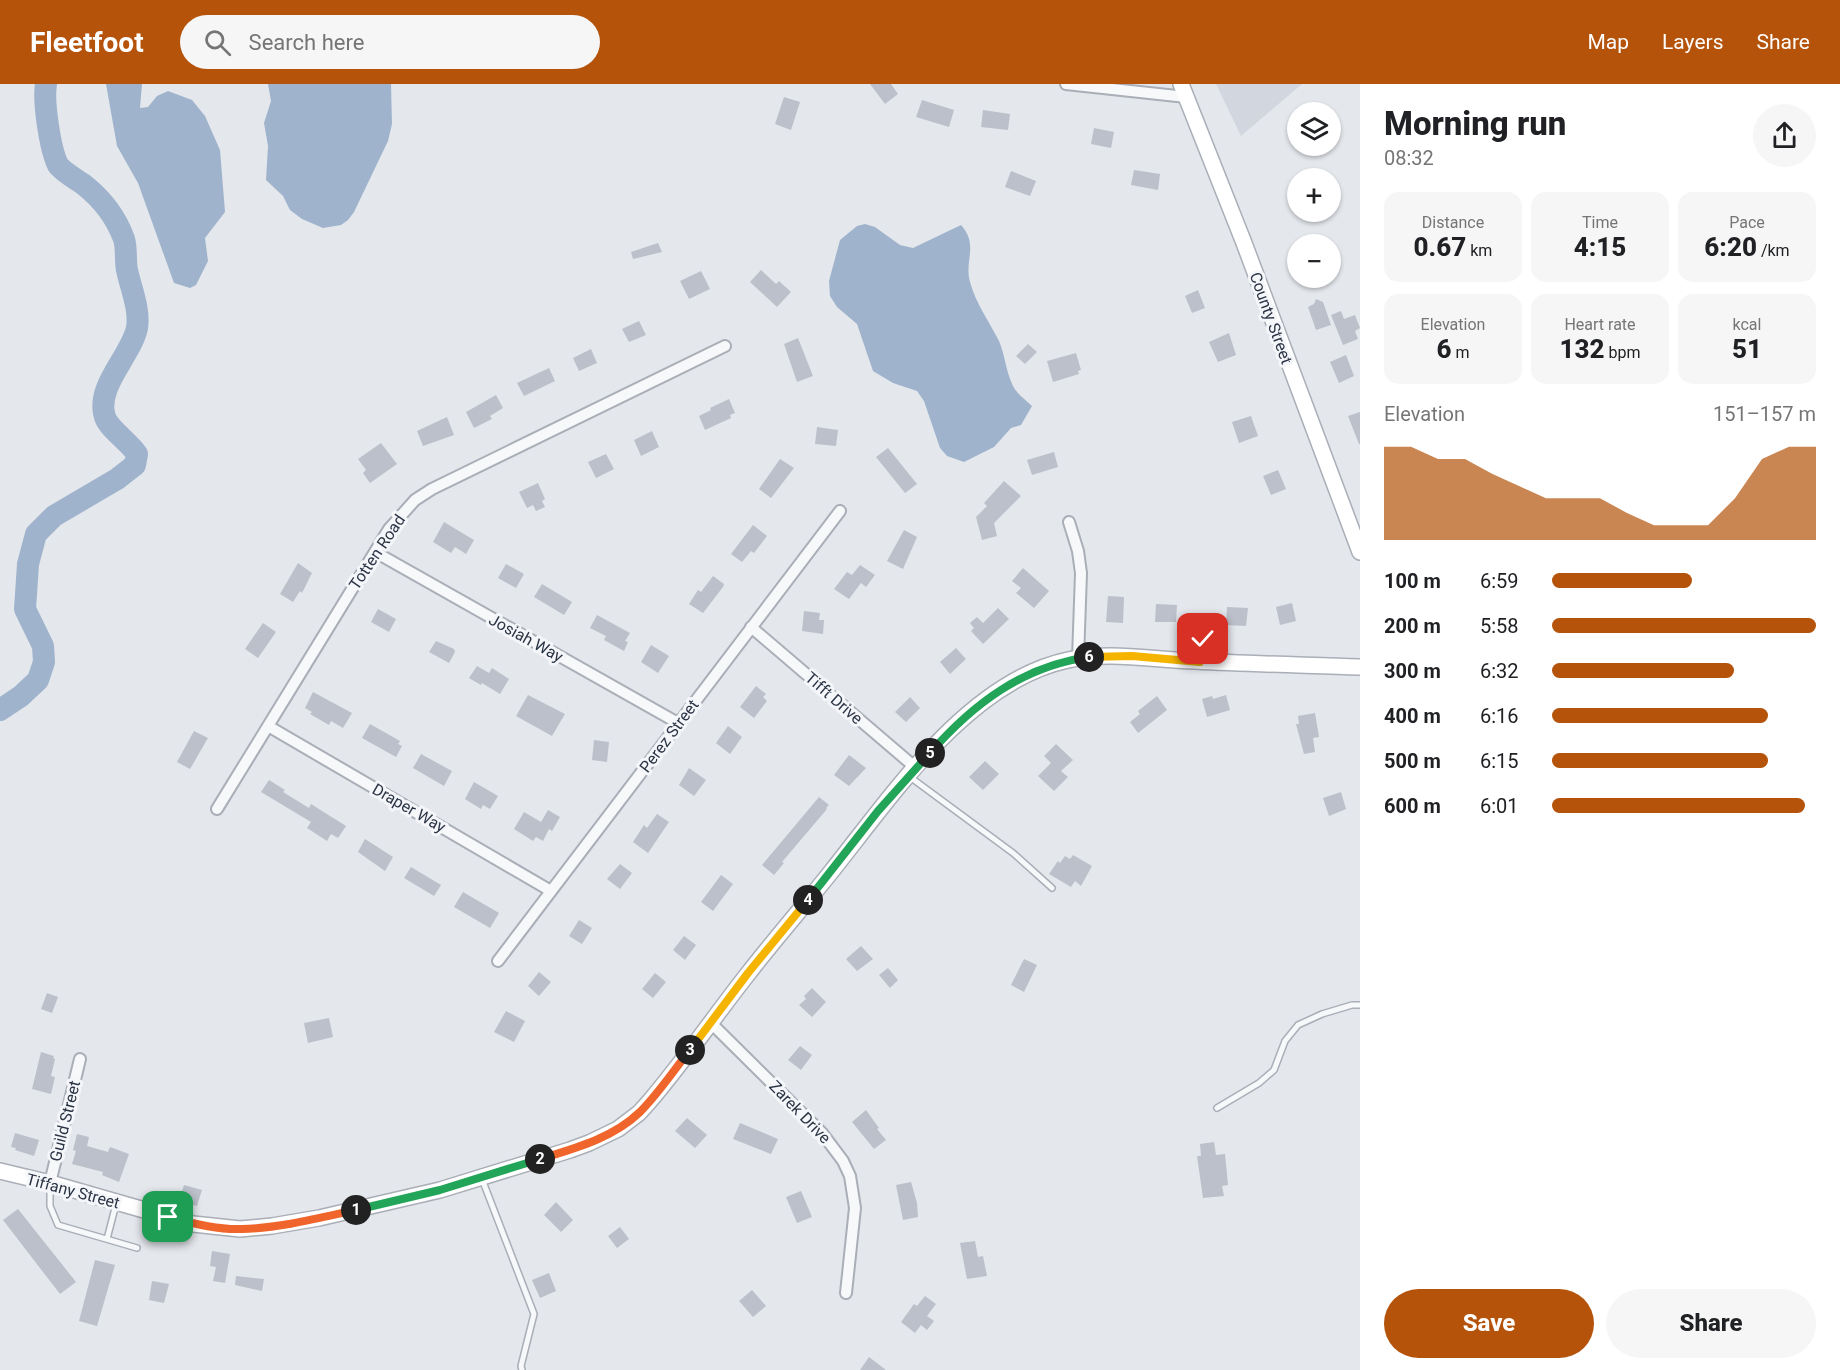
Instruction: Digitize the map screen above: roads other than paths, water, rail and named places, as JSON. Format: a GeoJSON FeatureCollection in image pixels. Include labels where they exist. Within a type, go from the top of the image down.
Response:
{"type":"FeatureCollection","features":[{"type":"Feature","properties":{"kind":"street"},"geometry":{"type":"LineString","coordinates":[[1066,84],[1183,91]]}},
{"type":"Feature","properties":{"kind":"street","name":"County Street"},"geometry":{"type":"LineString","coordinates":[[1183,91],[1244,243],[1360,552]]}},
{"type":"Feature","properties":{"kind":"street","name":"Totten Road"},"geometry":{"type":"LineString","coordinates":[[217,808],[375,552],[401,514],[415,500],[432,489],[725,346]]}},
{"type":"Feature","properties":{"kind":"street","name":"Perez Street"},"geometry":{"type":"LineString","coordinates":[[498,961],[840,511]]}},
{"type":"Feature","properties":{"kind":"street"},"geometry":{"type":"LineString","coordinates":[[1069,522],[1078,551],[1081,573],[1078,658]]}},
{"type":"Feature","properties":{"kind":"street","name":"Josiah Way"},"geometry":{"type":"LineString","coordinates":[[375,552],[678,723]]}},
{"type":"Feature","properties":{"kind":"street","name":"Tifft Drive"},"geometry":{"type":"LineString","coordinates":[[751,627],[912,772]]}},
{"type":"Feature","properties":{"kind":"street","name":"Tiffany Street"},"geometry":{"type":"LineString","coordinates":[[0,1171],[193,1224],[240,1229],[319,1218],[440,1190],[589,1143],[618,1129],[649,1102],[878,811],[962,719],[997,691],[1041,668],[1078,658],[1102,655],[1200,662],[1360,667]]}},
{"type":"Feature","properties":{"kind":"street","name":"Draper Way"},"geometry":{"type":"LineString","coordinates":[[268,726],[551,891]]}},
{"type":"Feature","properties":{"kind":"street","name":"Zarek Drive"},"geometry":{"type":"LineString","coordinates":[[710,1022],[822,1133],[843,1161],[850,1176],[855,1208],[846,1293]]}},
{"type":"Feature","properties":{"kind":"street","name":"Guild Street"},"geometry":{"type":"LineString","coordinates":[[50,1183],[80,1059]]}},
{"type":"Feature","properties":{"kind":"lane"},"geometry":{"type":"LineString","coordinates":[[1200,662],[1203,639],[1220,625]]}},
{"type":"Feature","properties":{"kind":"lane"},"geometry":{"type":"LineString","coordinates":[[912,772],[1013,853],[1052,888]]}},
{"type":"Feature","properties":{"kind":"lane"},"geometry":{"type":"LineString","coordinates":[[1217,1108],[1259,1083],[1274,1070],[1285,1041],[1298,1025],[1322,1014],[1352,1005],[1360,1005]]}},
{"type":"Feature","properties":{"kind":"lane"},"geometry":{"type":"LineString","coordinates":[[482,1178],[534,1314],[521,1366],[522,1370]]}},
{"type":"Feature","properties":{"kind":"lane"},"geometry":{"type":"LineString","coordinates":[[50,1183],[50,1206],[58,1225],[137,1248]]}},
{"type":"Feature","properties":{"kind":"lane"},"geometry":{"type":"LineString","coordinates":[[107,1239],[117,1202]]}},
{"type":"Feature","properties":{"kind":"water"},"geometry":{"type":"Polygon","coordinates":[[[106,84],[142,84],[140,108],[148,107],[157,96],[168,91],[192,100],[205,116],[220,150],[225,212],[205,238],[208,261],[196,285],[190,288],[174,283],[138,183],[117,146],[106,84]]]}},
{"type":"Feature","properties":{"kind":"water"},"geometry":{"type":"Polygon","coordinates":[[[268,84],[391,84],[392,124],[388,141],[354,212],[341,225],[323,228],[302,219],[290,210],[283,196],[266,180],[268,146],[264,123],[271,101],[268,84]]]}},
{"type":"Feature","properties":{"kind":"water"},"geometry":{"type":"Polygon","coordinates":[[[865,224],[875,227],[900,245],[913,248],[961,225],[969,239],[969,274],[973,290],[999,341],[1013,386],[1032,406],[1021,425],[1011,428],[994,447],[964,462],[947,456],[940,448],[924,401],[917,391],[893,383],[873,371],[857,324],[837,307],[830,296],[829,281],[840,240],[857,226],[865,224]]]}},
{"type":"Feature","properties":{"kind":"waterway"},"geometry":{"type":"LineString","coordinates":[[0,710],[21,696],[38,680],[44,662],[43,646],[25,609],[28,564],[36,534],[54,516],[117,479],[135,465],[137,454],[107,422],[103,406],[109,383],[128,350],[138,321],[127,270],[125,243],[117,223],[102,202],[90,189],[58,165],[48,125],[45,102],[46,84]]}}]}
